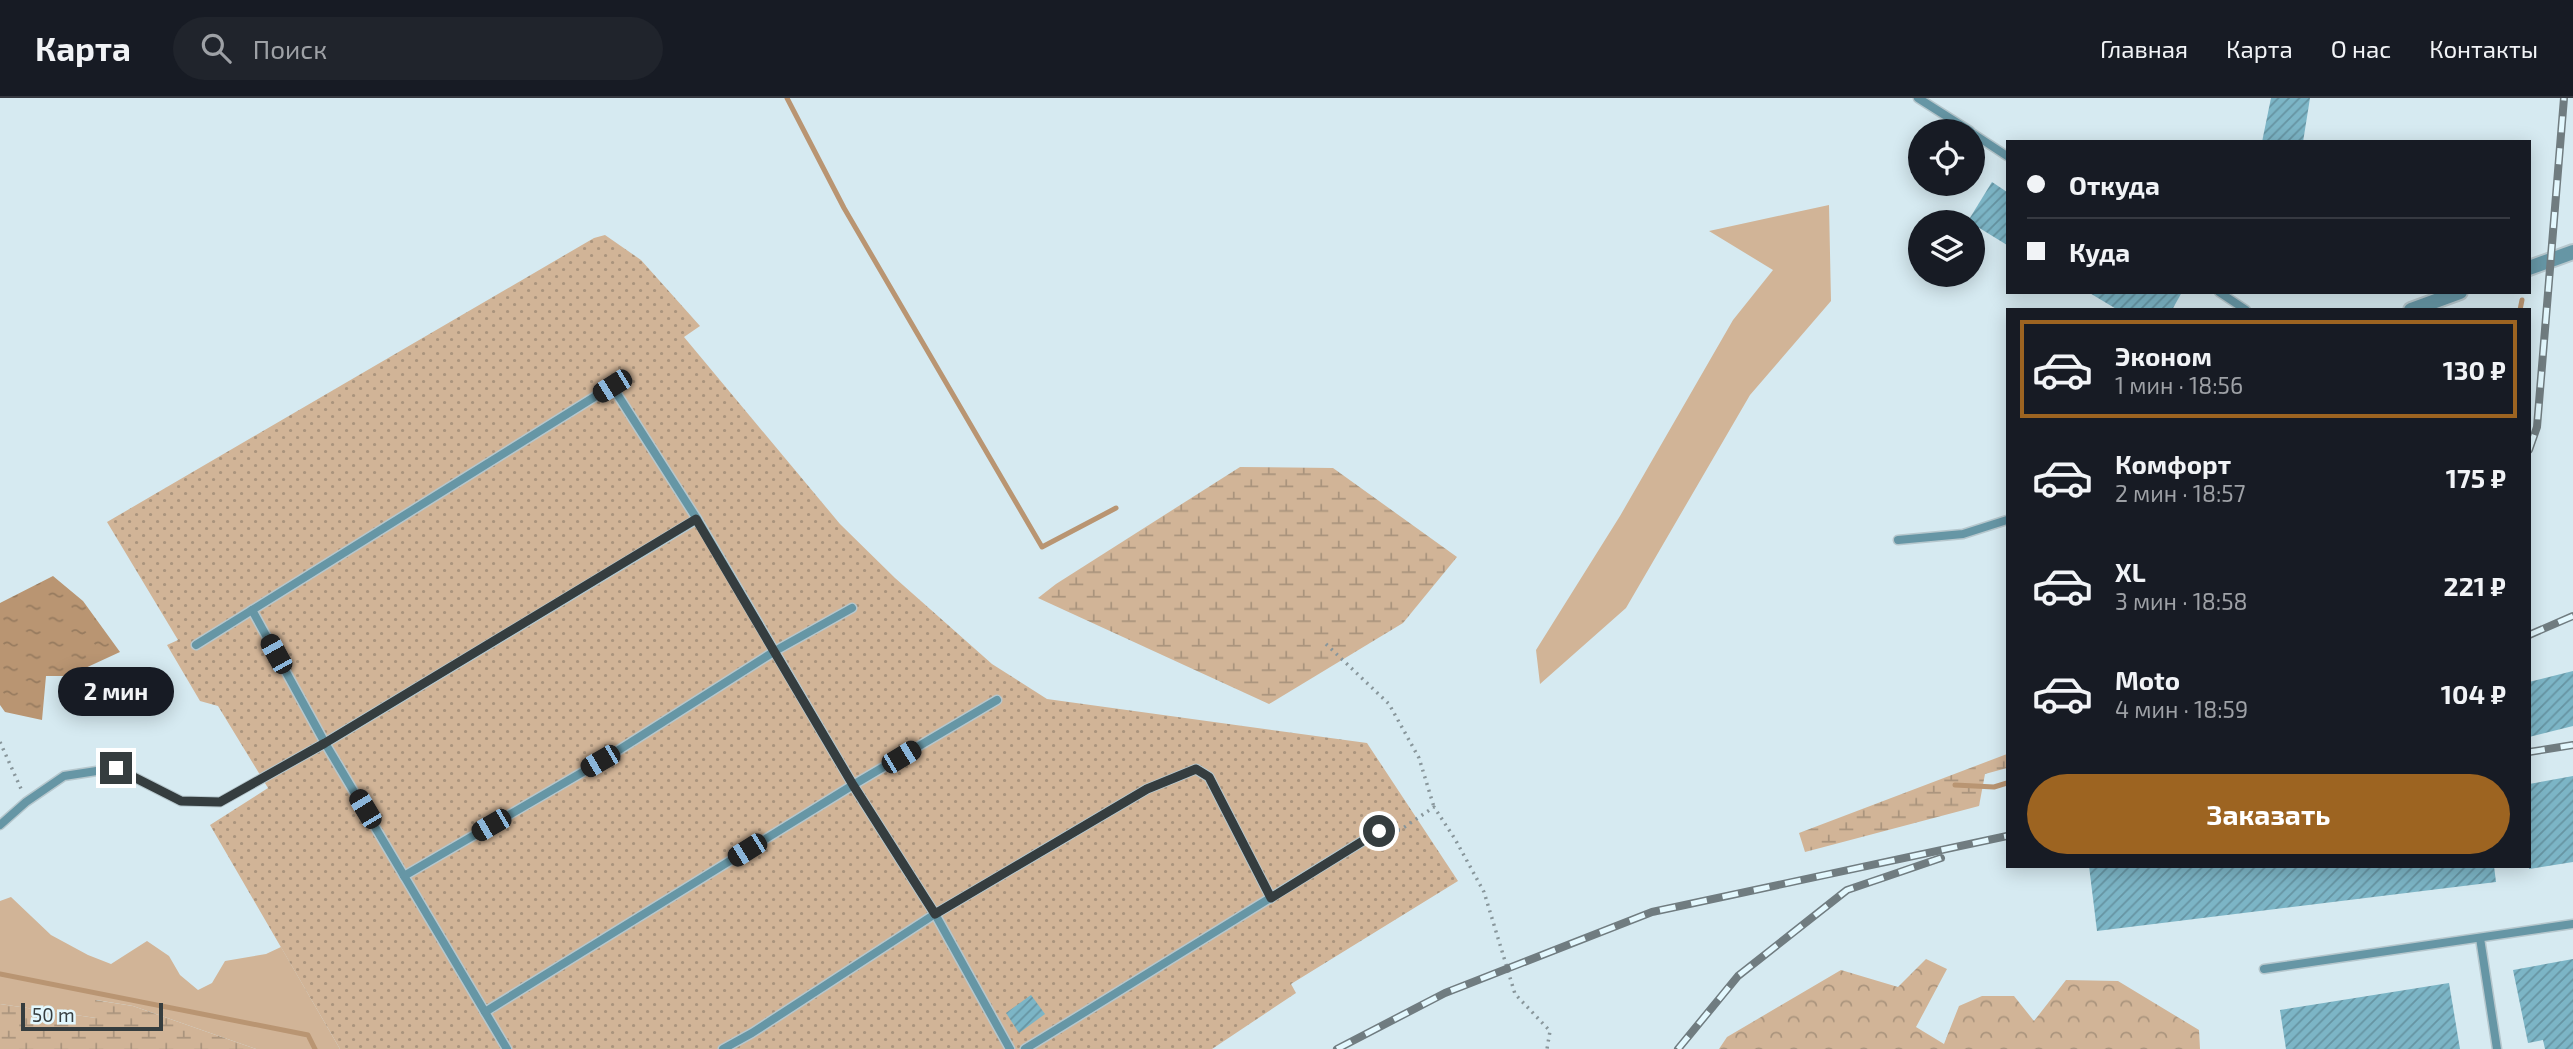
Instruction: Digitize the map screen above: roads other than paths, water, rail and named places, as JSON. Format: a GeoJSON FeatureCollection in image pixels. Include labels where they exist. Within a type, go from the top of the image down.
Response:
{"type":"FeatureCollection","features":[{"type":"Feature","properties":{"kind":"street"},"geometry":{"type":"LineString","coordinates":[[2531,267],[2573,252]]}},
{"type":"Feature","properties":{"kind":"street"},"geometry":{"type":"LineString","coordinates":[[2416,308],[2455,294]]}},
{"type":"Feature","properties":{"kind":"lane"},"geometry":{"type":"LineString","coordinates":[[1918,98],[1951,119]]}},
{"type":"Feature","properties":{"kind":"lane"},"geometry":{"type":"LineString","coordinates":[[1985,141],[2006,155]]}},
{"type":"Feature","properties":{"kind":"lane"},"geometry":{"type":"LineString","coordinates":[[2222,294],[2243,308]]}},
{"type":"Feature","properties":{"kind":"lane"},"geometry":{"type":"LineString","coordinates":[[196,645],[612,386],[696,519],[853,785],[935,914],[1010,1049]]}},
{"type":"Feature","properties":{"kind":"lane"},"geometry":{"type":"LineString","coordinates":[[0,825],[26,802],[64,776],[116,768],[181,801],[220,802],[325,743],[696,519]]}},
{"type":"Feature","properties":{"kind":"lane"},"geometry":{"type":"LineString","coordinates":[[1898,540],[1963,534],[2006,520]]}},
{"type":"Feature","properties":{"kind":"lane"},"geometry":{"type":"LineString","coordinates":[[404,876],[600,761],[775,651],[852,608]]}},
{"type":"Feature","properties":{"kind":"lane"},"geometry":{"type":"LineString","coordinates":[[252,610],[325,743],[507,1049]]}},
{"type":"Feature","properties":{"kind":"lane"},"geometry":{"type":"LineString","coordinates":[[485,1012],[853,785],[998,700]]}},
{"type":"Feature","properties":{"kind":"lane"},"geometry":{"type":"LineString","coordinates":[[723,1049],[935,914],[1147,789],[1196,769],[1209,777],[1271,898]]}},
{"type":"Feature","properties":{"kind":"lane"},"geometry":{"type":"LineString","coordinates":[[1025,1049],[1379,831]]}},
{"type":"Feature","properties":{"kind":"lane"},"geometry":{"type":"LineString","coordinates":[[2264,969],[2573,924]]}},
{"type":"Feature","properties":{"kind":"lane"},"geometry":{"type":"LineString","coordinates":[[2480,938],[2497,1049]]}},
{"type":"Feature","properties":{"kind":"water"},"geometry":{"type":"Polygon","coordinates":[[[53,576],[83,601],[120,652],[81,670],[79,698],[66,695],[65,676],[46,676],[42,720],[5,712],[0,705],[0,603],[53,576]]]}},
{"type":"Feature","properties":{"kind":"waterway"},"geometry":{"type":"LineString","coordinates":[[787,98],[844,208],[1042,547],[1116,508]]}},
{"type":"Feature","properties":{"kind":"waterway"},"geometry":{"type":"LineString","coordinates":[[2520,308],[2522,300]]}},
{"type":"Feature","properties":{"kind":"waterway"},"geometry":{"type":"LineString","coordinates":[[1955,785],[1994,787],[2006,783]]}},
{"type":"Feature","properties":{"kind":"waterway"},"geometry":{"type":"LineString","coordinates":[[0,974],[308,1035],[315,1049]]}},
{"type":"Feature","properties":{"kind":"railway"},"geometry":{"type":"LineString","coordinates":[[2531,444],[2537,427],[2564,98]]}},
{"type":"Feature","properties":{"kind":"railway"},"geometry":{"type":"LineString","coordinates":[[2531,634],[2573,616]]}},
{"type":"Feature","properties":{"kind":"railway"},"geometry":{"type":"LineString","coordinates":[[2531,752],[2573,745]]}},
{"type":"Feature","properties":{"kind":"railway"},"geometry":{"type":"LineString","coordinates":[[1337,1049],[1445,993],[1652,912],[2006,836]]}},
{"type":"Feature","properties":{"kind":"railway"},"geometry":{"type":"LineString","coordinates":[[1678,1049],[1738,976],[1847,890],[1941,858]]}}]}
